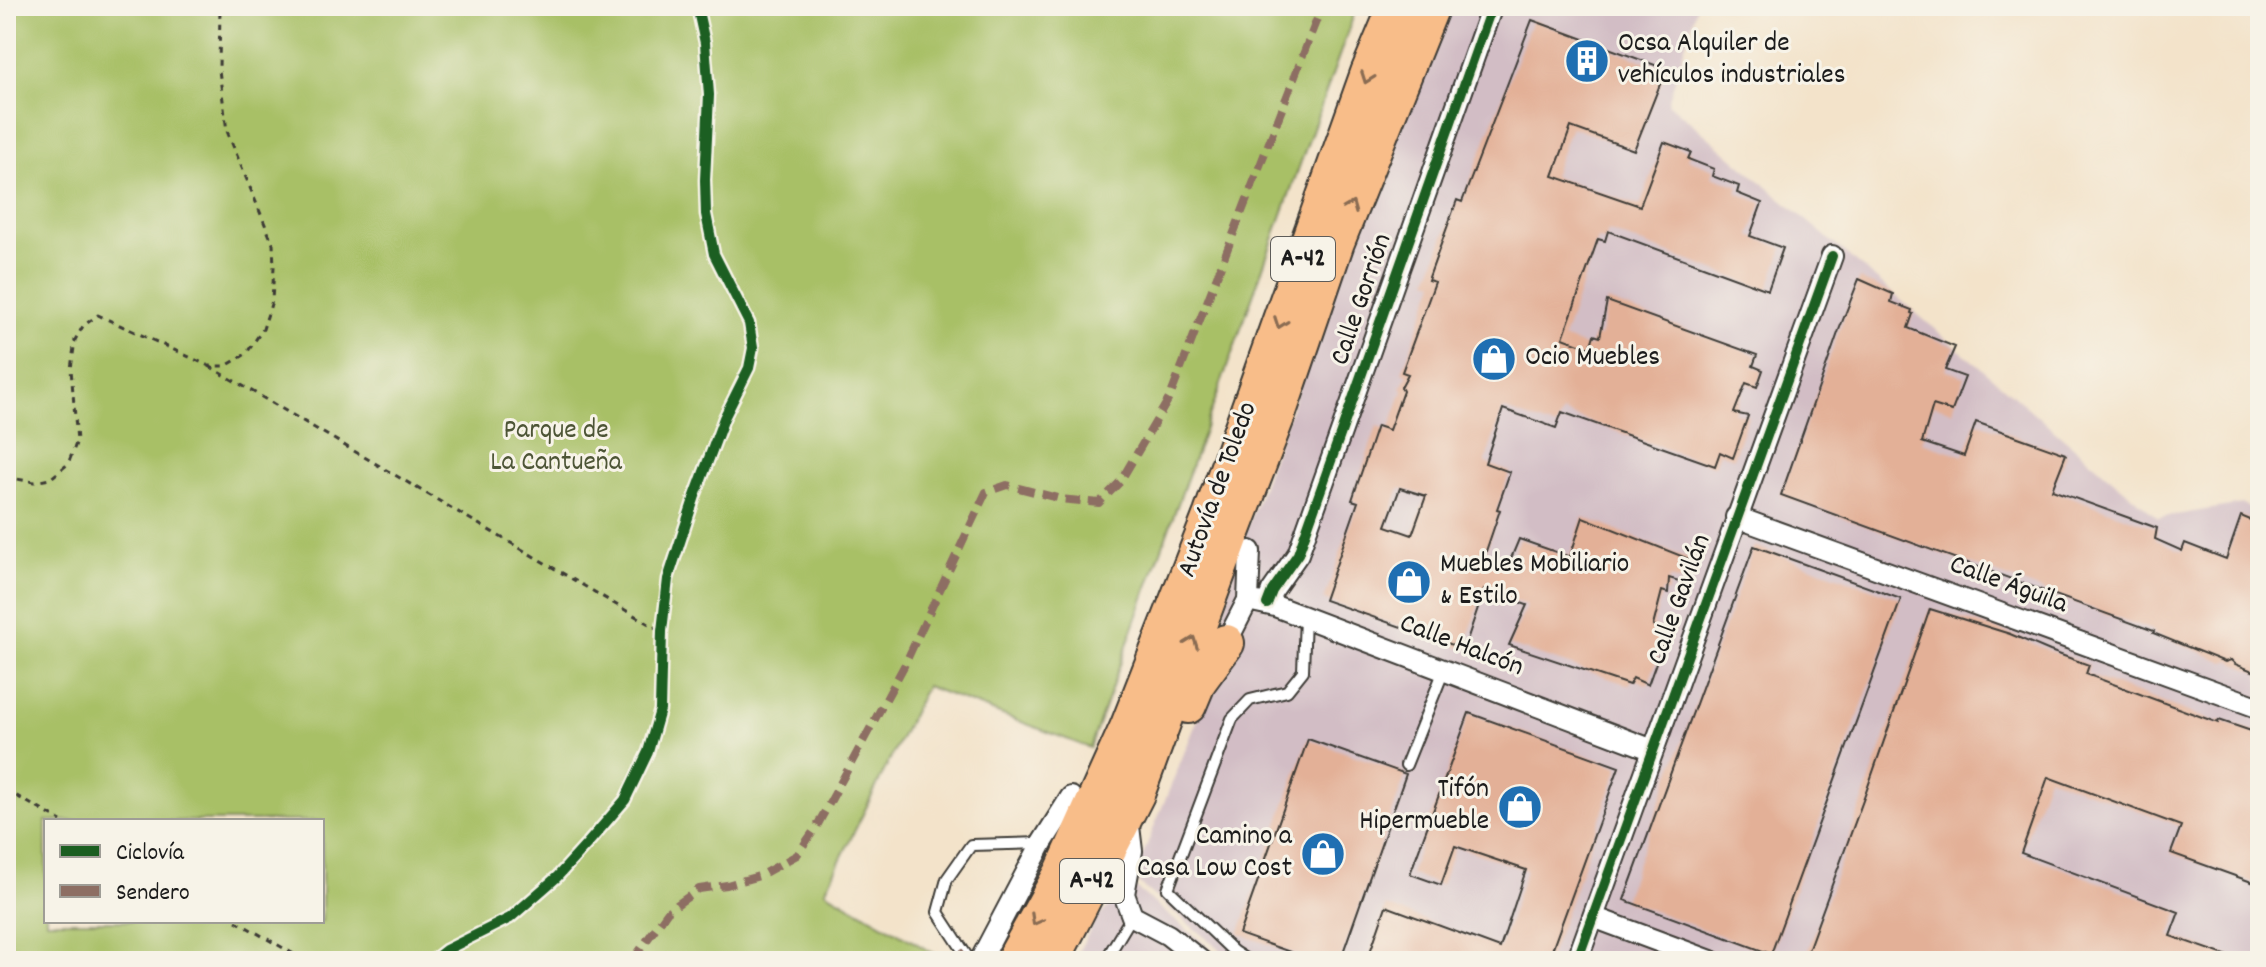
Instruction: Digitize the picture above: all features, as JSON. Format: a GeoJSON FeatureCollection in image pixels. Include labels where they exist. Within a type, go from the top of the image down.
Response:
{"type":"FeatureCollection","features":[{"type":"Feature","properties":{"kind":"highway","name":"Autovía de Toledo"},"geometry":{"type":"LineString","coordinates":[[1014,961],[1063,872],[1128,728],[1201,541],[1369,73],[1397,6]]}},
{"type":"Feature","properties":{"kind":"highway","name":"Autovía de Toledo"},"geometry":{"type":"LineString","coordinates":[[1051,961],[1132,804],[1278,412],[1336,242],[1431,6]]}},
{"type":"Feature","properties":{"kind":"highway"},"geometry":{"type":"LineString","coordinates":[[1250,551],[1278,412]]}},
{"type":"Feature","properties":{"kind":"highway"},"geometry":{"type":"LineString","coordinates":[[1071,797],[1111,722],[1168,586],[1201,541]]}},
{"type":"Feature","properties":{"kind":"highway"},"geometry":{"type":"LineString","coordinates":[[1132,804],[1162,768],[1198,681],[1226,643]]}},
{"type":"Feature","properties":{"kind":"street","name":"Calle Gorrión"},"geometry":{"type":"LineString","coordinates":[[1226,643],[1258,602],[1272,591],[1298,554],[1492,6]]}},
{"type":"Feature","properties":{"kind":"street","name":"Calle Gavilán"},"geometry":{"type":"LineString","coordinates":[[1577,961],[1832,256]]}},
{"type":"Feature","properties":{"kind":"street","name":"Calle Águila"},"geometry":{"type":"LineString","coordinates":[[1736,517],[2260,708]]}},
{"type":"Feature","properties":{"kind":"street"},"geometry":{"type":"LineString","coordinates":[[1250,551],[1258,602]]}},
{"type":"Feature","properties":{"kind":"street","name":"Calle Halcón"},"geometry":{"type":"LineString","coordinates":[[1258,602],[1305,617],[1653,750]]}},
{"type":"Feature","properties":{"kind":"street"},"geometry":{"type":"LineString","coordinates":[[980,961],[1042,843],[1071,797]]}},
{"type":"Feature","properties":{"kind":"street"},"geometry":{"type":"LineString","coordinates":[[1132,804],[1132,851],[1124,894],[1132,916],[1168,935],[1201,961]]}},
{"type":"Feature","properties":{"kind":"street"},"geometry":{"type":"LineString","coordinates":[[1593,917],[1711,961]]}},
{"type":"Feature","properties":{"kind":"lane"},"geometry":{"type":"LineString","coordinates":[[1248,961],[1234,952],[1168,889],[1232,719],[1250,700],[1287,691],[1303,671],[1305,617]]}},
{"type":"Feature","properties":{"kind":"lane"},"geometry":{"type":"LineString","coordinates":[[1406,765],[1444,670]]}},
{"type":"Feature","properties":{"kind":"lane"},"geometry":{"type":"LineString","coordinates":[[970,961],[938,912],[947,879],[971,845],[1042,843]]}},
{"type":"Feature","properties":{"kind":"lane"},"geometry":{"type":"LineString","coordinates":[[1105,961],[1132,916]]}},
{"type":"Feature","properties":{"kind":"path"},"geometry":{"type":"LineString","coordinates":[[209,366],[226,366],[246,354],[263,329],[272,301],[274,267],[273,244],[227,131],[219,70],[220,6]]}},
{"type":"Feature","properties":{"kind":"path"},"geometry":{"type":"LineString","coordinates":[[432,961],[446,950],[510,918],[557,877],[625,800],[648,752],[660,710],[662,631],[668,579],[695,496],[724,418],[749,368],[753,348],[749,323],[714,254],[706,214],[709,95],[705,43],[697,6]]}},
{"type":"Feature","properties":{"kind":"path"},"geometry":{"type":"LineString","coordinates":[[6,477],[34,482],[50,479],[68,464],[77,441],[71,369],[75,340],[83,326],[98,315],[209,366],[662,631]]}},
{"type":"Feature","properties":{"kind":"path"},"geometry":{"type":"LineString","coordinates":[[6,790],[57,819]]}},
{"type":"Feature","properties":{"kind":"path"},"geometry":{"type":"LineString","coordinates":[[240,923],[306,961]]}},
{"type":"Feature","properties":{"kind":"shaded area"},"geometry":{"type":"Polygon","coordinates":[[[1439,6],[1697,6],[1668,103],[2158,518],[2242,504],[2260,512],[2260,961],[1234,961],[1133,879],[1206,699],[1236,558],[1439,6]]]}},
{"type":"Feature","properties":{"kind":"shaded area"},"geometry":{"type":"Polygon","coordinates":[[[1132,885],[1226,961],[1073,961],[1097,918],[1132,885]]]}},
{"type":"Feature","properties":{"kind":"green space","name":"Parque de La Cantueña"},"geometry":{"type":"Polygon","coordinates":[[[6,6],[1357,6],[1090,748],[926,686],[825,891],[947,961],[6,961],[6,6]]]}},
{"type":"Feature","properties":{"kind":"building"},"geometry":{"type":"Polygon","coordinates":[[[1532,20],[1666,69],[1634,150],[1571,127],[1553,176],[1640,206],[1664,142],[1691,152],[1688,159],[1714,169],[1712,176],[1739,186],[1737,193],[1762,203],[1750,236],[1783,248],[1768,290],[1608,231],[1605,241],[1598,239],[1563,338],[1590,348],[1594,335],[1600,337],[1607,301],[1757,355],[1753,366],[1763,370],[1757,387],[1746,383],[1734,413],[1748,416],[1733,458],[1720,452],[1715,466],[1562,412],[1556,428],[1503,409],[1485,463],[1510,472],[1483,560],[1507,568],[1519,539],[1570,557],[1583,517],[1694,561],[1686,583],[1669,578],[1668,593],[1662,591],[1653,626],[1667,632],[1648,685],[1633,678],[1629,685],[1509,645],[1527,605],[1484,590],[1464,649],[1324,600],[1358,502],[1352,500],[1377,426],[1389,430],[1403,391],[1401,387],[1408,374],[1402,372],[1435,282],[1428,280],[1457,200],[1462,202],[1532,20]],[[1400,488],[1386,526],[1412,535],[1426,496],[1400,488]]]}},
{"type":"Feature","properties":{"kind":"building"},"geometry":{"type":"Polygon","coordinates":[[[1859,279],[1893,294],[1891,302],[1912,310],[1908,328],[1955,347],[1945,370],[1965,377],[1952,411],[1933,405],[1922,442],[1964,456],[1976,422],[2066,454],[2052,490],[2157,528],[2155,539],[2182,551],[2185,543],[2226,559],[2241,516],[2260,524],[2260,674],[2154,631],[1781,495],[1859,279]]]}},
{"type":"Feature","properties":{"kind":"building"},"geometry":{"type":"Polygon","coordinates":[[[1754,546],[1901,599],[1771,954],[1624,900],[1754,546]]]}},
{"type":"Feature","properties":{"kind":"building"},"geometry":{"type":"Polygon","coordinates":[[[1930,609],[2010,634],[2089,665],[2086,674],[2218,723],[2219,720],[2260,734],[2260,885],[2171,853],[2181,826],[2048,777],[2021,853],[2179,912],[2170,936],[2236,961],[1804,961],[1930,609]]]}},
{"type":"Feature","properties":{"kind":"building","name":"Tifón Hipermueble"},"geometry":{"type":"Polygon","coordinates":[[[1469,713],[1619,767],[1548,961],[1367,961],[1386,906],[1500,948],[1526,870],[1455,846],[1441,885],[1410,874],[1469,713]]]}},
{"type":"Feature","properties":{"kind":"building","name":"Camino a Casa Low Cost"},"geometry":{"type":"Polygon","coordinates":[[[1308,739],[1406,774],[1340,961],[1316,961],[1239,934],[1308,739]]]}},
{"type":"Feature","properties":{"kind":"marked path"},"geometry":{"type":"LineString","coordinates":[[632,961],[668,911],[699,889],[759,876],[797,855],[817,826],[904,666],[986,492],[1007,485],[1061,499],[1099,503],[1120,482],[1170,397],[1322,6]]}},
{"type":"Feature","properties":{"kind":"marked path"},"geometry":{"type":"LineString","coordinates":[[953,961],[965,952]]}},
{"type":"Feature","properties":{"kind":"cycle path"},"geometry":{"type":"LineString","coordinates":[[432,961],[446,950],[510,918],[557,877],[587,844],[625,800],[648,752],[660,710],[662,631],[668,579],[695,496],[724,418],[749,368],[753,348],[749,323],[714,254],[706,214],[709,95],[705,43],[697,6]]}},
{"type":"Feature","properties":{"kind":"cycle path"},"geometry":{"type":"LineString","coordinates":[[1267,604],[1272,591],[1298,554],[1492,6]]}},
{"type":"Feature","properties":{"kind":"cycle path"},"geometry":{"type":"LineString","coordinates":[[1577,961],[1832,256]]}},
{"type":"Feature","properties":{"kind":"place","name":"Ocsa Alquiler de vehículos industriales"},"geometry":{"type":"Point","coordinates":[1587,61]}},
{"type":"Feature","properties":{"kind":"place","name":"Ocio Muebles"},"geometry":{"type":"Point","coordinates":[1494,359]}},
{"type":"Feature","properties":{"kind":"place","name":"Muebles Mobiliario & Estilo"},"geometry":{"type":"Point","coordinates":[1409,582]}},
{"type":"Feature","properties":{"kind":"place","name":"Tifón Hipermueble"},"geometry":{"type":"Point","coordinates":[1520,807]}},
{"type":"Feature","properties":{"kind":"place","name":"Camino a Casa Low Cost"},"geometry":{"type":"Point","coordinates":[1323,854]}}]}
